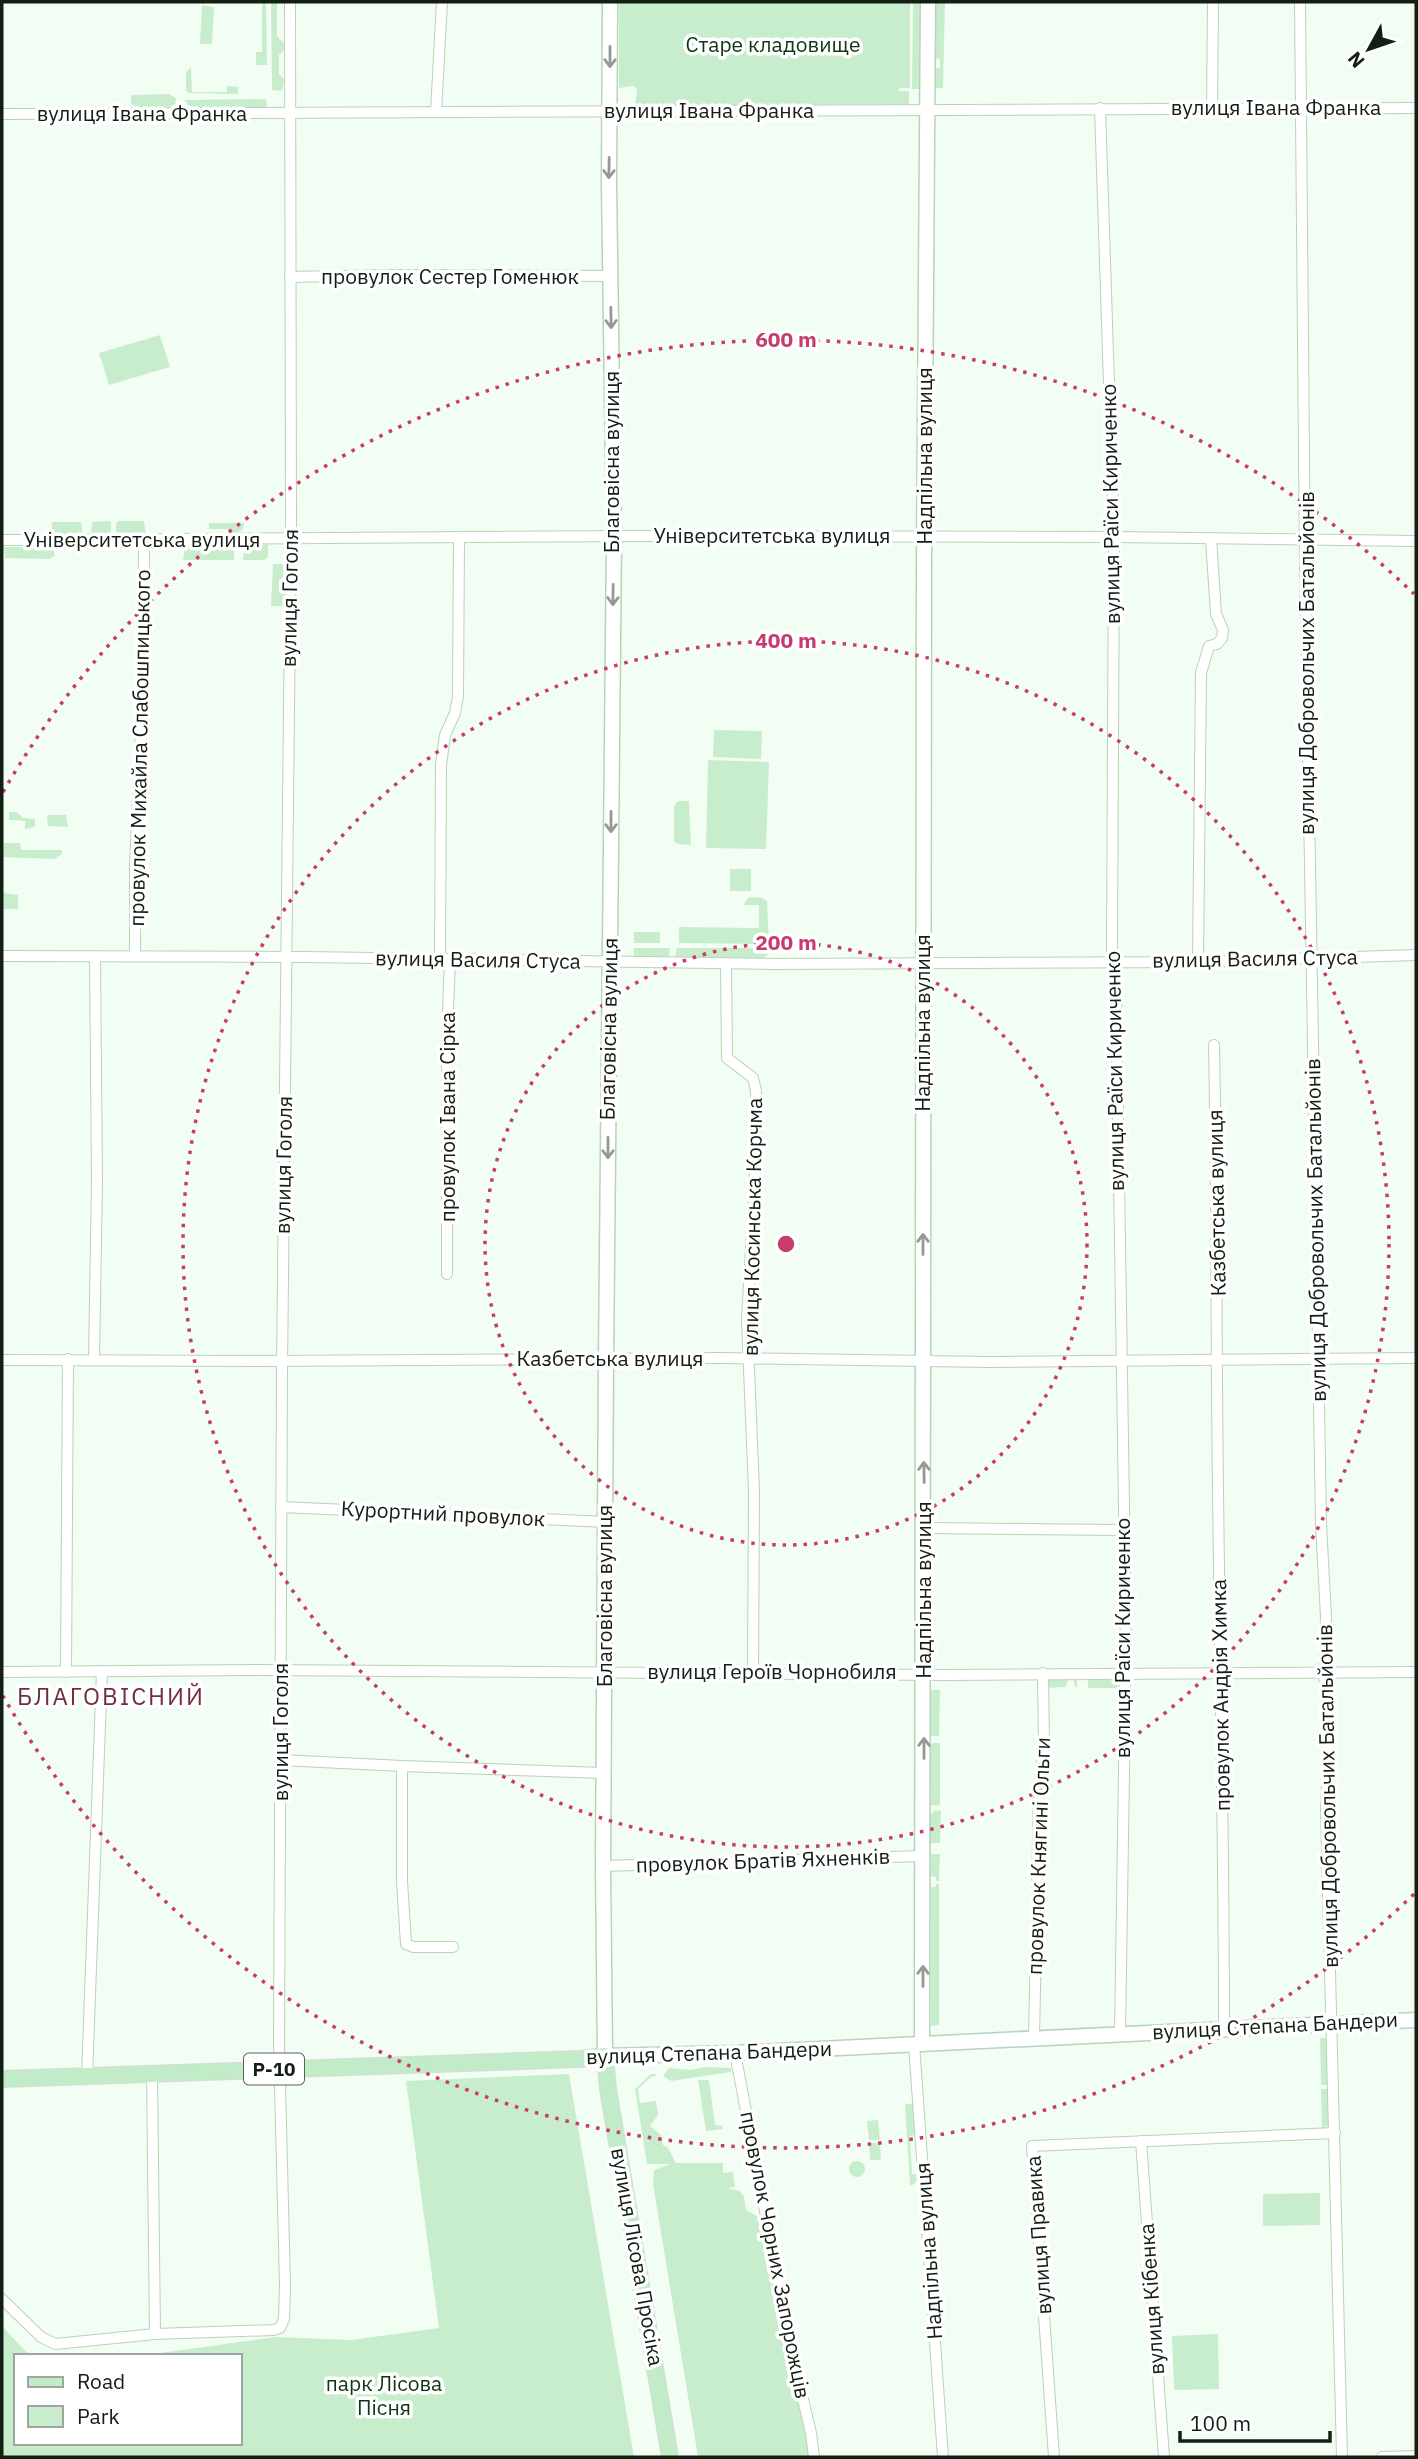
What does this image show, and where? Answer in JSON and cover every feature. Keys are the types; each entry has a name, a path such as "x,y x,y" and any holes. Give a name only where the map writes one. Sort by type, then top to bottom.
{"main road":[{"name":"Благовісна вулиця","path":"605,2056 603,1866 606,1359 614,537 610,2"},
{"name":"Надпільна вулиця","path":"918,2044 923,1856 925,1528 923,964 928,2"},
{"name":"вулиця Степана Бандери","path":"2,2079 735,2053 1416,2020"},
{"name":"вулиця Лісова Просіка","path":"605,2056 608,2090 670,2457"}],"street":[{"name":"вулиця Гоголя","path":"155,2334 280,2328 284,2319 279,2068 290,539 290,2"},
{"path":"436,112 442,2"},
{"path":"1212,108 1213,2"},
{"name":"вулиця Добровольчих Батальйонів","path":"1300,2 1310,958 1321,1524 1326,1625 1324,1672 1328,1728 1326,1809 1342,2457"},
{"name":"вулиця Раїси Кириченко","path":"1100,108 1114,537 1112,948 1125,1673 1120,2034"},
{"name":"вулиця Івана Франка","path":"2,114 1416,108"},
{"name":"провулок Сестер Гоменюк","path":"290,278 385,275 611,276"},
{"name":"Університетська вулиця","path":"2,540 1114,537 1416,541"},
{"name":"провулок Івана Сірка","path":"447,1274 447,1059 441,765 444,735 455,713 458,696 459,538"},
{"name":"провулок Михайла Слабошпицького","path":"135,956 144,540"},
{"path":"1198,962 1201,673 1209,646 1217,644 1222,638 1223,630 1216,614 1211,540"},
{"name":"вулиця Василя Стуса","path":"2,956 923,964 1198,962 1416,955"},
{"path":"94,1360 97,1180 95,956"},
{"name":"вулиця Косинська Корчма","path":"726,964 727,1058 751,1076 756,1085 747,1321 754,1491 753,1672"},
{"name":"Казбетська вулиця","path":"1214,1045 1218,1361"},
{"name":"Казбетська вулиця","path":"2,1360 1218,1361 1416,1358"},
{"path":"66,1672 68,1359"},
{"name":"провулок Андрія Химка","path":"1218,1361 1224,2028"},
{"name":"Курортний провулок","path":"281,1507 606,1522"},
{"path":"925,1528 1124,1530"},
{"path":"87,2076 102,1671"},
{"name":"вулиця Героїв Чорнобиля","path":"2,1672 1416,1672"},
{"name":"провулок Княгині Ольги","path":"1034,2038 1039,1789 1044,1745 1043,1673"},
{"path":"281,1760 604,1773"},
{"path":"402,1766 402,1881 406,1944 410,1947 453,1947"},
{"name":"провулок Братів Яхненків","path":"603,1866 923,1856"},
{"name":"Надпільна вулиця","path":"918,2044 943,2457"},
{"name":"провулок Чорних Запорожців","path":"735,2053 771,2249 814,2457"},
{"path":"2,2299 36,2333 55,2344 155,2334 152,2073"},
{"name":"вулиця Правика","path":"1054,2457 1032,2146 1335,2133"},
{"name":"вулиця Кібенка","path":"1141,2141 1164,2457"},
{"path":"1382,2457 1416,2456"}],"green space":[{"path":"262,2 266,2 267,65 256,65 256,52 262,52"},
{"path":"271,2 277,2 277,36 284,43 284,50 279,55 279,74 284,79 282,91 272,90"},
{"name":"Старе кладовище","path":"619,2 910,2 910,88 900,88 898,91 909,91 909,104 635,106 637,89 633,86 619,88"},
{"path":"913,2 920,2 919,89 912,89"},
{"path":"936,2 945,2 943,88 936,88 935,68 940,68 940,59 935,58"},
{"path":"202,5 214,7 212,44 200,44"},
{"path":"191,67 192,92 227,92 227,86 238,87 238,94 189,93 186,90 186,72"},
{"path":"169,94 176,98 175,104 170,107 135,107 131,103 131,95"},
{"path":"266,99 267,107 193,107 185,100"},
{"path":"160,335 170,367 109,385 99,353"},
{"path":"109,521 111,535 91,535 92,522"},
{"path":"118,521 144,521 146,535 116,535"},
{"path":"52,522 81,522 83,535 52,535"},
{"path":"209,523 244,523 243,529 237,534 227,529 209,529"},
{"path":"234,545 234,560 183,560 185,546"},
{"path":"245,545 268,545 268,557 264,560 243,560"},
{"path":"4,547 53,547 55,556 49,559 5,558"},
{"path":"273,564 284,564 283,606 271,606"},
{"path":"714,730 762,731 761,759 713,757"},
{"path":"708,760 769,762 766,849 706,848"},
{"path":"678,801 689,801 691,845 674,841 674,807"},
{"path":"9,812 17,812 23,818 35,819 35,827 25,829 25,821 9,820"},
{"path":"47,815 66,815 68,827 48,826"},
{"path":"4,843 20,843 21,850 62,850 62,854 54,859 2,857"},
{"path":"730,869 751,869 751,891 730,891"},
{"path":"2,893 18,895 18,909 2,909"},
{"path":"749,897 767,901 769,944 679,943 679,927 759,928 759,905 743,905"},
{"path":"634,932 660,932 660,943 634,943"},
{"path":"634,948 670,948 669,959 634,958"},
{"path":"677,948 769,948 763,959 678,958 675,956"},
{"path":"1077,1677 1077,1687 1074,1680 1068,1680 1066,1687 1046,1688 1047,1678"},
{"path":"1088,1677 1114,1678 1121,1688 1088,1688"},
{"path":"931,1690 940,1690 939,1736 930,1736"},
{"path":"932,1743 940,1743 940,1806 931,1805"},
{"path":"941,1810 940,1843 930,1843 930,1816 934,1811"},
{"path":"931,1854 940,1854 939,1881 930,1876"},
{"path":"936,1884 939,1884 939,2025 931,2026 931,1887 936,1887"},
{"path":"1320,2038 1328,2038 1329,2085 1321,2085"},
{"path":"704,2067 731,2068 731,2072 671,2081 663,2076 669,2068 691,2070"},
{"name":"парк Лісова Пісня","path":"569,2074 634,2457 2,2457 2,2326 28,2354 14,2354 14,2445 242,2445 242,2354 153,2354 276,2337 351,2340 439,2328 406,2081"},
{"path":"651,2074 656,2076 651,2077 638,2089 640,2103 656,2101 658,2115 650,2126 661,2135 663,2145 668,2148 676,2163 723,2163 723,2173 733,2172 735,2187 727,2188 740,2191 746,2210 760,2218 810,2448 808,2457 698,2457 653,2184 654,2170 670,2164 647,2164 635,2089"},
{"path":"698,2080 709,2080 715,2125 722,2126 723,2129 706,2131"},
{"path":"1321,2089 1329,2089 1330,2124 1322,2129"},
{"path":"905,2104 913,2104 915,2135 910,2136 912,2174 918,2174 918,2179 913,2185 910,2185"},
{"path":"878,2120 880,2140 869,2140 867,2121"},
{"path":"869,2143 880,2143 881,2160 870,2160"},
{"path":"854,2161 860,2161 865,2169 863,2175 854,2177 849,2172 849,2166"},
{"path":"1320,2193 1320,2225 1263,2226 1263,2194"},
{"path":"1218,2334 1219,2389 1174,2390 1172,2336"}],"district":[{"name":"БЛАГОВІСНИЙ","path":"111,1697"}]}
